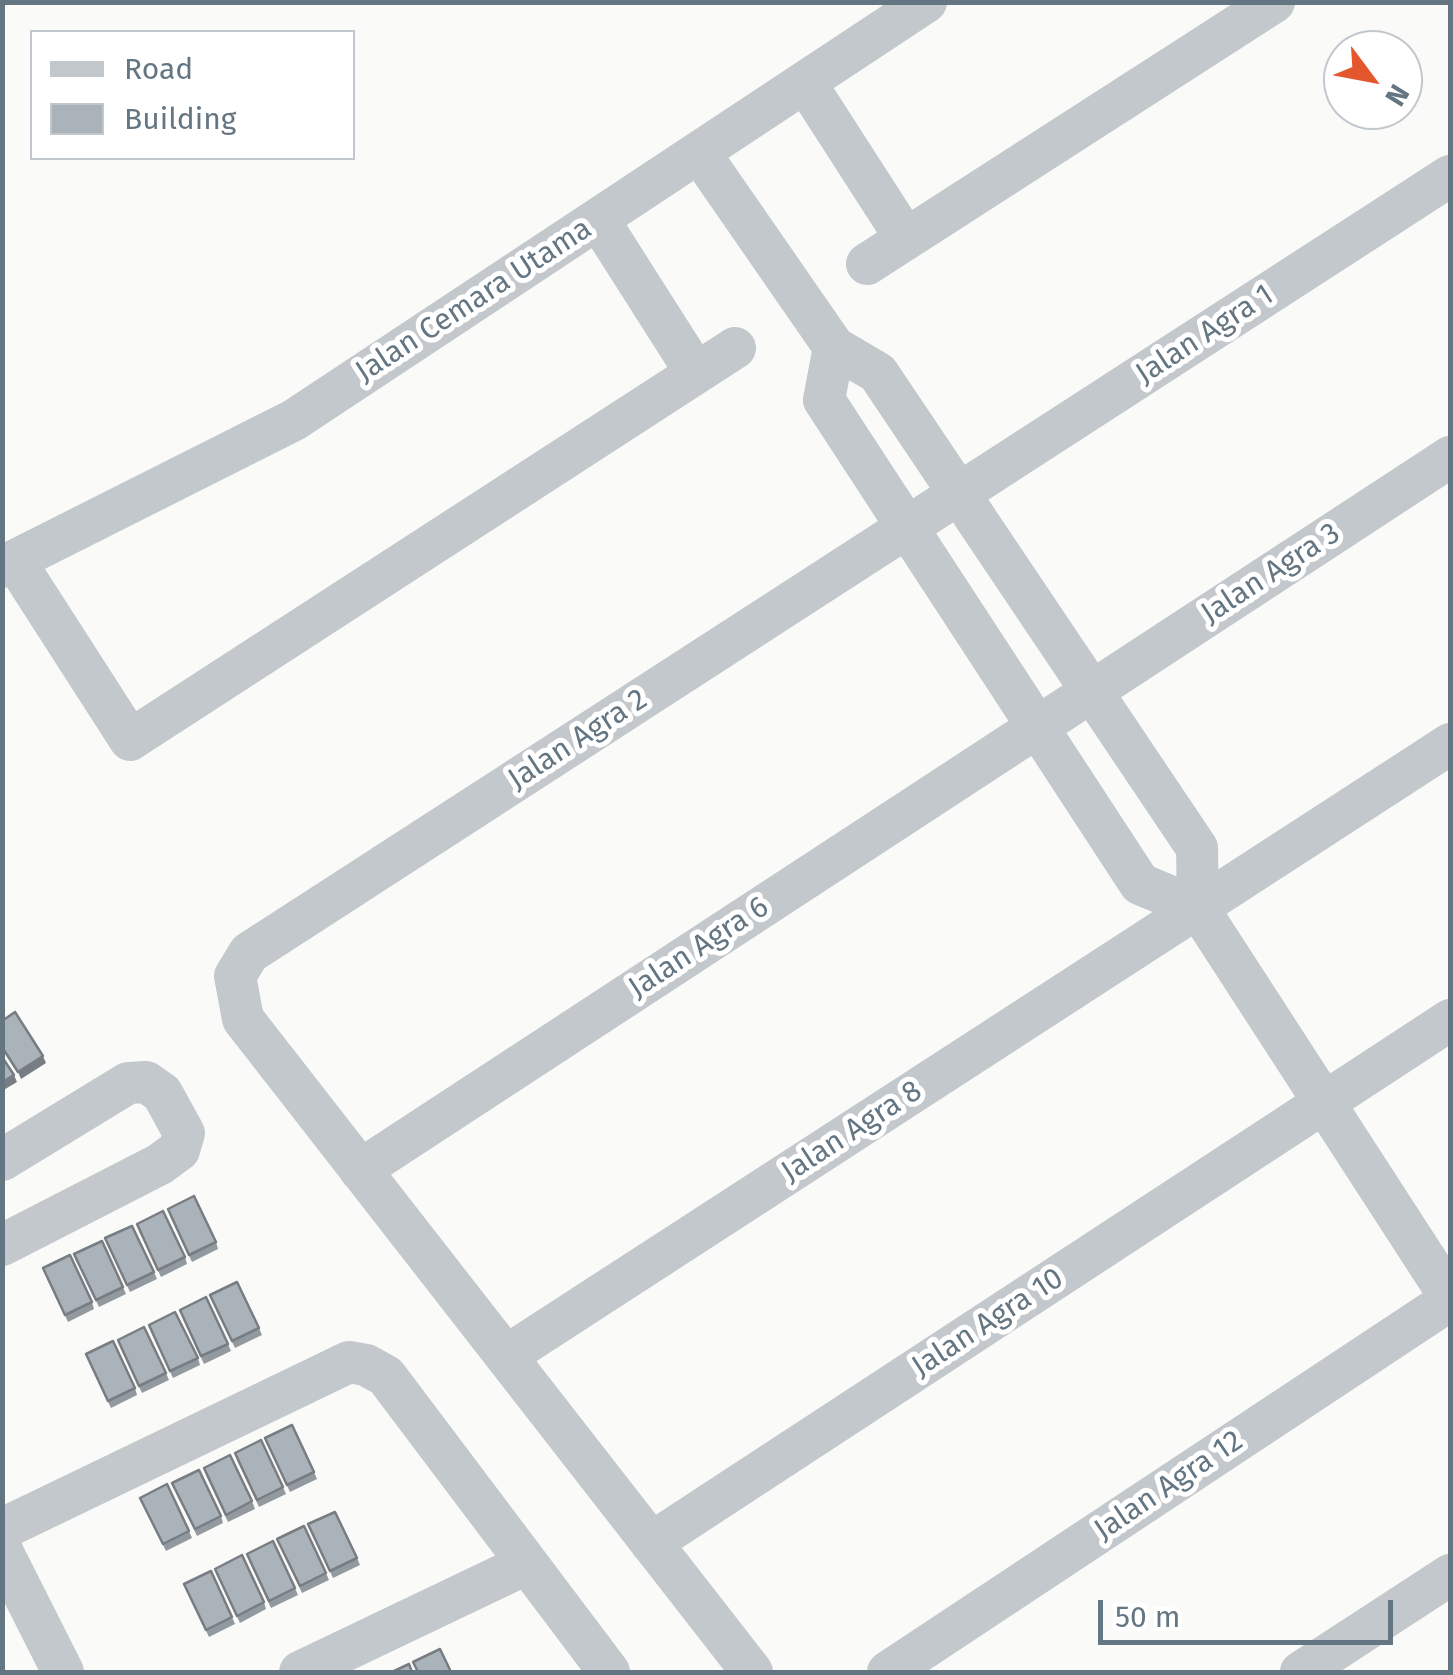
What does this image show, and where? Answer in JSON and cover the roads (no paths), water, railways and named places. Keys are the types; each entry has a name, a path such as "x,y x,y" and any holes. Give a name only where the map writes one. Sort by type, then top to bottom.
{"street":[{"name":"Jalan Cemara Utama","path":"9,564 294,420 926,2"},
{"path":"867,264 1274,2"},
{"path":"805,82 906,239"},
{"path":"699,152 834,347 878,372 1196,848 1198,908 1450,1299"},
{"name":"Jalan Agra 1","path":"907,528 1450,176"},
{"path":"598,219 696,374"},
{"path":"834,347 824,400 907,528 1140,884 1198,908"},
{"path":"9,564 130,740 735,348"},
{"name":"Jalan Agra 3","path":"1038,727 1450,457"},
{"name":"Jalan Agra 2","path":"360,1170 243,1020 235,976 249,953 907,528"},
{"name":"Jalan Agra 6","path":"360,1170 1038,727"},
{"name":"Jalan Agra 8","path":"506,1356 1450,744"},
{"name":"Jalan Agra 10","path":"652,1544 1450,1020"},
{"path":"2,1160 128,1083 146,1082 162,1093 184,1133 179,1150 160,1164 2,1245"},
{"path":"360,1170 752,1672"},
{"name":"Jalan Agra 12","path":"888,1672 1450,1299"},
{"path":"2,1529 349,1362 366,1365 386,1376 524,1565 609,1672"},
{"path":"2,1552 63,1672"},
{"path":"300,1672 524,1565"},
{"path":"1301,1672 1450,1575"}]}
